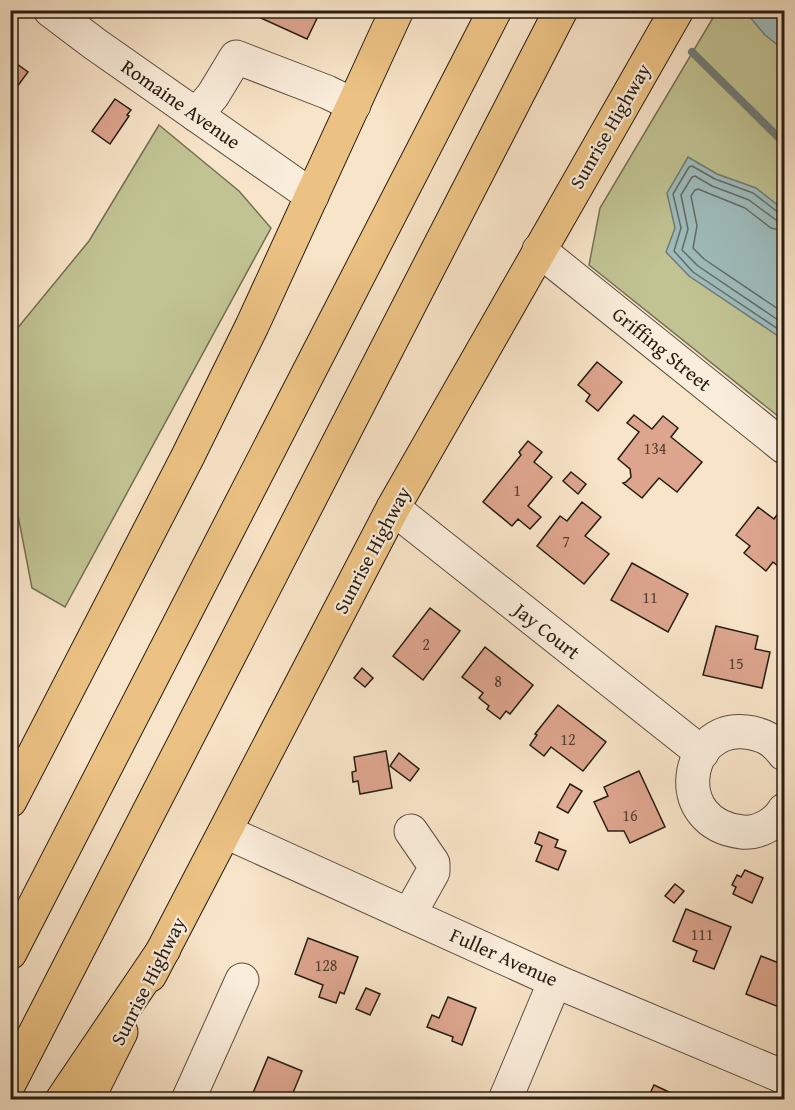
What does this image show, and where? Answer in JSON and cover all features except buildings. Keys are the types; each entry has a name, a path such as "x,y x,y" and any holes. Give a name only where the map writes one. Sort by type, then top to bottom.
{"main road":[{"path":"10,801 198,437 252,326 397,10"},
{"path":"10,953 495,10"},
{"path":"10,1082 561,10"},
{"name":"Sunrise Highway","path":"87,1100 393,508 677,10"},
{"path":"62,1100 164,949"}],"street":[{"name":"Romaine Avenue","path":"50,10 312,195"},
{"path":"196,115 213,95 236,57 327,92 354,105"},
{"name":"Griffing Street","path":"539,250 784,447"},
{"name":"Jay Court","path":"393,508 702,753"},
{"path":"784,754 776,743 759,733 739,731 720,736 704,749 694,766 692,786 697,805 709,821 727,831 747,833 766,828 784,810"},
{"path":"409,915 433,872 433,863 411,831"},
{"name":"Fuller Avenue","path":"226,832 555,981 784,1077"},
{"path":"188,1100 242,980"},
{"path":"505,1100 555,981"}],"green space":[{"path":"717,11 784,11 784,421 589,265 600,208"},
{"path":"159,125 239,191 271,228 65,607 32,588 11,479 11,336 89,241"}],"water":[{"path":"750,11 784,11 784,50 765,35 748,15"},
{"path":"688,157 717,174 756,188 784,210 784,340 689,276 666,252 675,228 667,193"}],"waterway":[{"path":"692,52 784,143"}]}
